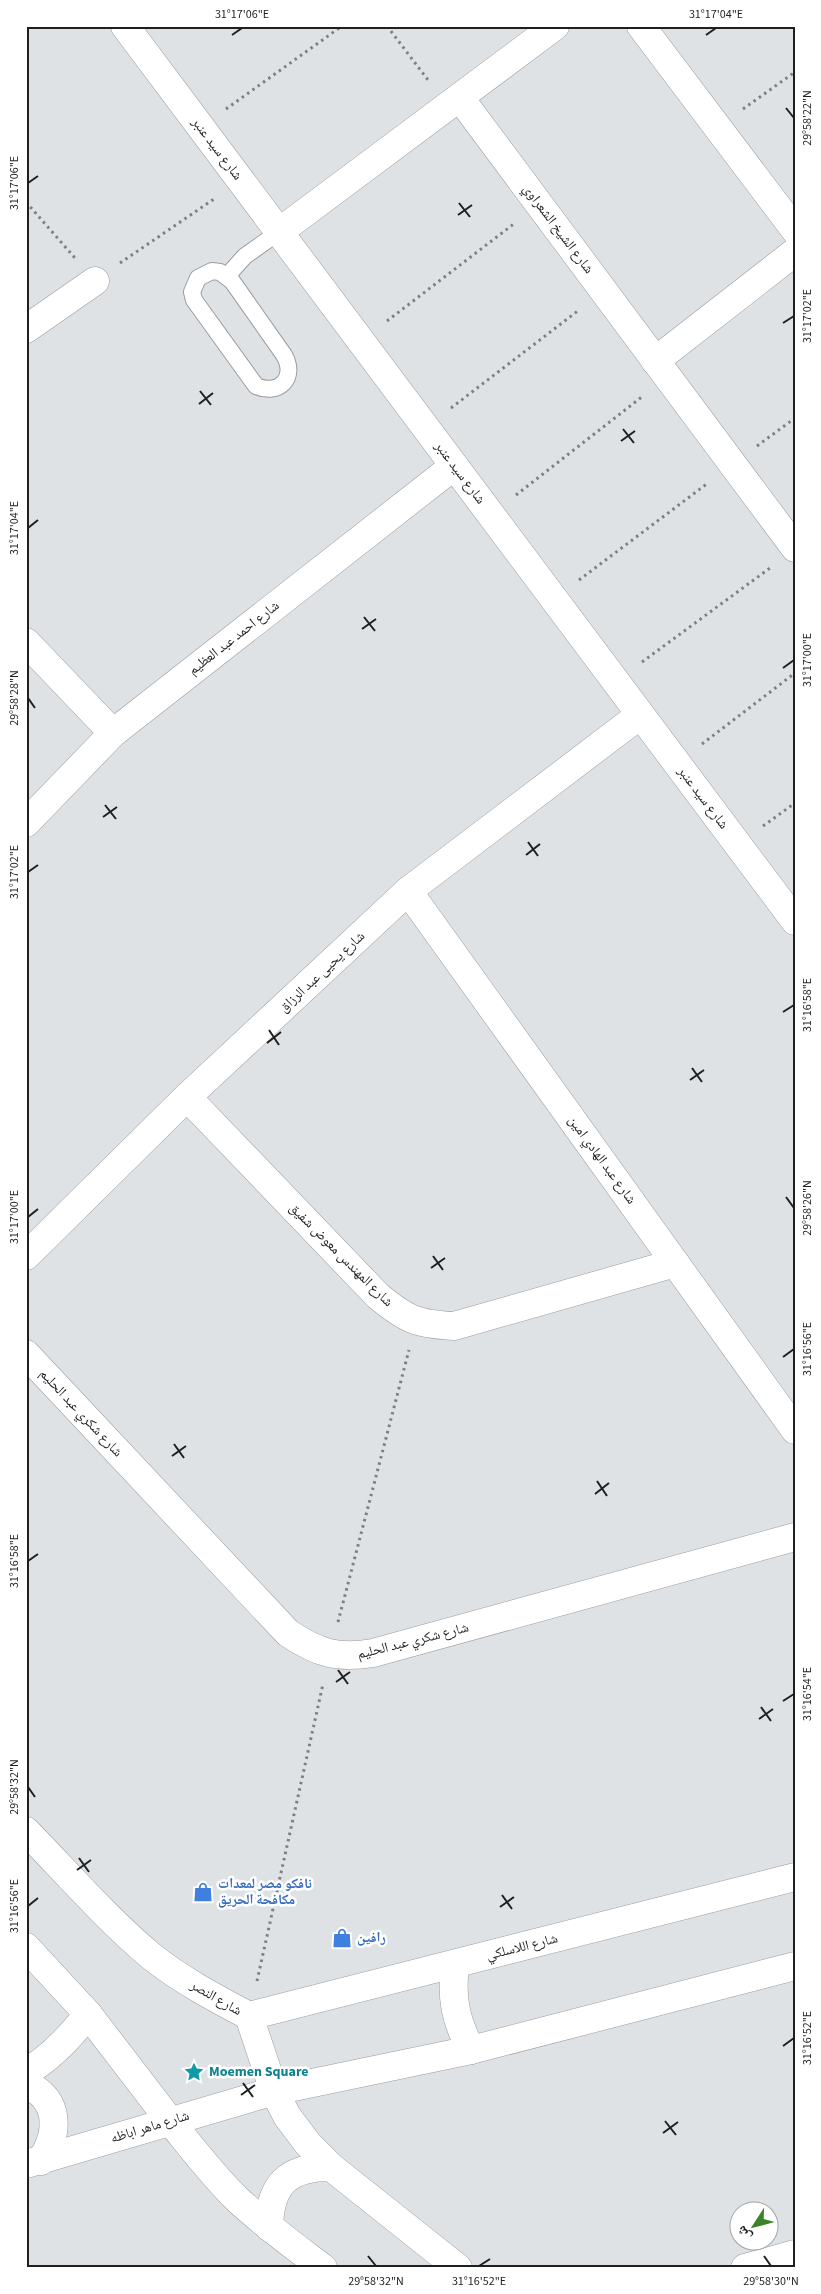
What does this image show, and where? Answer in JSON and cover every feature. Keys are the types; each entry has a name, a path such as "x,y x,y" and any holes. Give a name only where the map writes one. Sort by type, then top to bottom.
{"street":[{"name":"شارع سيد عنبر","path":"125,26 795,921"},
{"path":"278,232 555,26"},
{"path":"641,26 795,230"},
{"name":"شارع الشيخ الشعراوي","path":"454,102 539,204 795,548"},
{"path":"661,369 795,252"},
{"path":"26,330 94,281"},
{"name":"شارع احمد عبد العظيم","path":"26,823 113,733 454,466"},
{"path":"26,642 113,733"},
{"name":"شارع يحيى عبد الرزاق","path":"26,1256 187,1097 408,891 640,715"},
{"name":"شارع عبد الهادي امين","path":"408,891 795,1430"},
{"name":"شارع المهندس معوض شفيق","path":"187,1097 378,1296 400,1314 427,1324 454,1326 675,1263"},
{"name":"شارع شكري عبد الحليم","path":"26,1354 288,1633 308,1646 330,1654 351,1657 373,1653 795,1537"},
{"name":"شارع النصر","path":"26,1831 95,1902 151,1955 196,1988 248,2016 274,2091 287,2116 308,2144 331,2167 458,2268"},
{"name":"شارع اللاسلكي","path":"248,2016 795,1877"},
{"path":"26,1947 88,2014 206,2166 238,2200 269,2227 323,2268"},
{"path":"455,1964 452,1986 454,2008 461,2030 472,2050"},
{"path":"274,2091 472,2050 795,1966"},
{"path":"26,2072 54,2052 88,2014"},
{"path":"26,2084 43,2095 52,2111 55,2128 51,2146 33,2162"},
{"name":"شارع ماهر اباظه","path":"33,2162 274,2091"},
{"path":"269,2227 270,2207 277,2188 292,2174 310,2167 331,2167"},
{"path":"745,2268 795,2254"}],"lane":[{"path":"227,276 245,256 278,232"},
{"path":"212,271 227,276 288,363 289,371 286,380 272,390 256,386 250,380 194,300 194,284 204,273 212,271"}],"path":[{"path":"201,127 342,26"},
{"path":"387,26 454,102"},
{"path":"717,127 795,72"},
{"path":"26,202 94,281 240,181"},
{"path":"361,341 539,204"},
{"path":"426,428 604,292"},
{"path":"491,515 661,369"},
{"path":"554,599 795,418"},
{"path":"615,681 771,568"},
{"path":"677,763 795,674"},
{"path":"738,845 795,803"}],"place":[{"name":"نافكو مصر لمعدات مكافحة الحريق","path":"203,1892"},
{"name":"رافين","path":"342,1938"},
{"name":"Moemen Square","path":"194,2072"}]}
